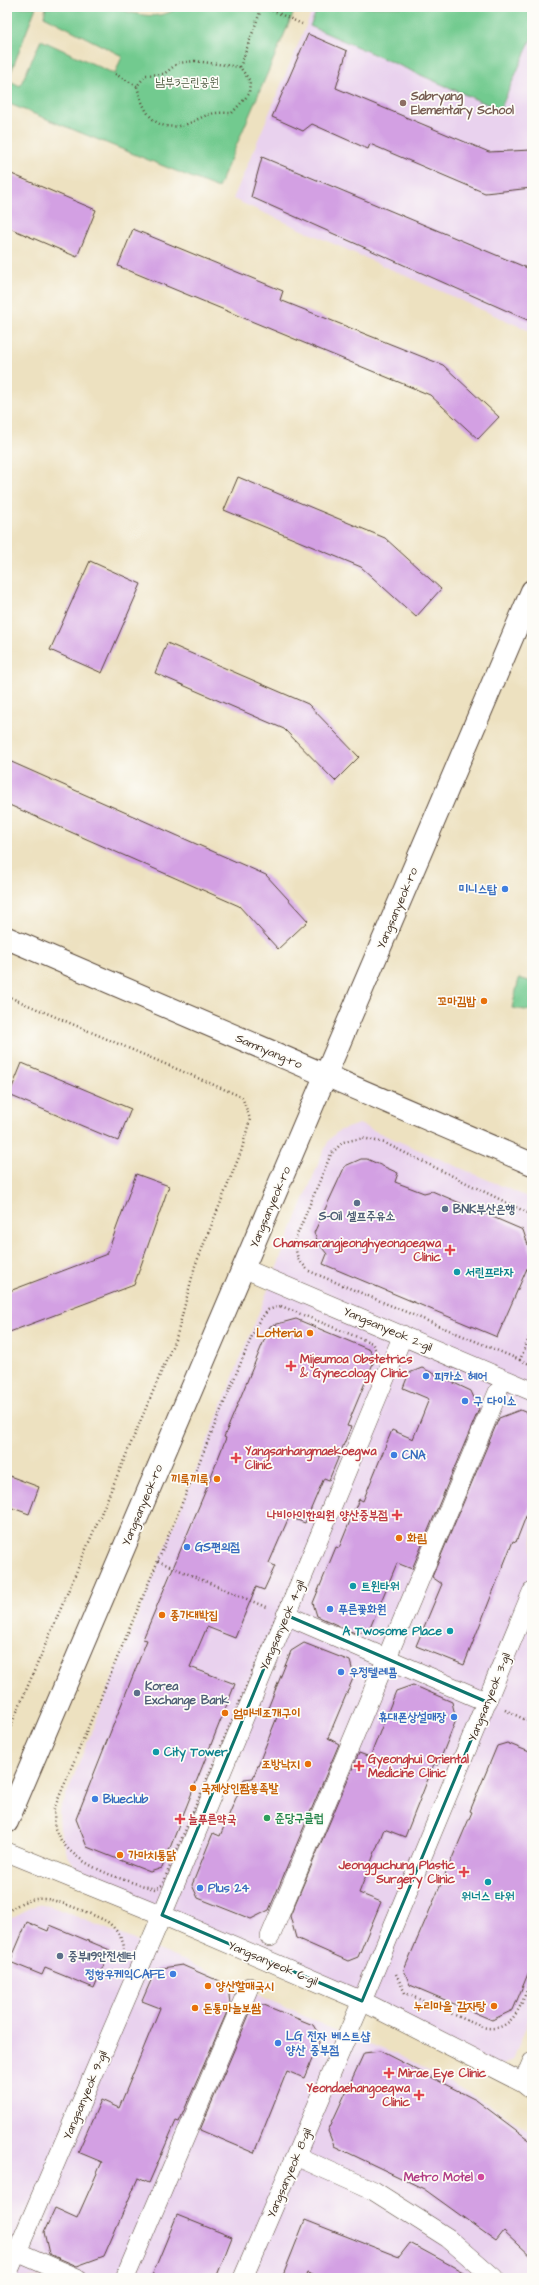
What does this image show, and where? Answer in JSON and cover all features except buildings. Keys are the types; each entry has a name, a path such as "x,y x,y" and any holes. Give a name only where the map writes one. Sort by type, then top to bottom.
{"street":[{"name":"Yangsanyeok-ro","path":"7,1822 532,591"},
{"name":"Samnyang-ro","path":"7,938 532,1164"},
{"name":"Yangsanyeok 2-gil","path":"243,1268 532,1391"},
{"name":"Yangsanyeok 4-gil","path":"162,1915 282,1614 403,1336"},
{"path":"270,1937 498,1392"},
{"name":"Yangsanyeok 3-gil","path":"362,2001 532,1592"},
{"path":"282,1614 487,1702"},
{"name":"Yangsanyeok 6-gil","path":"7,1852 162,1915 362,2001 527,2087"},
{"name":"Yangsanyeok 9-gil","path":"7,2275 162,1915"},
{"path":"125,2278 249,1987"},
{"name":"Yangsanyeok 8-gil","path":"244,2278 362,2001"},
{"path":"527,2087 532,2062"},
{"path":"296,2156 374,2191 448,2238 494,2278"},
{"path":"17,2252 77,2278"}],"path":[{"path":"240,67 263,7 302,24"},
{"path":"115,74 137,86 141,102 155,123 169,128 187,124 212,114 232,113 249,94 250,81 240,67 195,61 178,63 164,74 146,75 137,86"},
{"path":"7,996 242,1097 250,1119 241,1152 195,1266 177,1335 7,1735"},
{"path":"532,1215 385,1144 363,1138 343,1142 331,1154 294,1242 298,1259 309,1271 532,1365"},
{"path":"268,1310 256,1324 54,1809 55,1830 72,1855 122,1880 155,1889 162,1885 282,1614 383,1364 377,1352"},
{"path":"520,1360 532,1330"},
{"path":"158,1561 282,1614"},
{"path":"487,1702 532,1722"},
{"path":"7,1912 20,1902 32,1900 48,1899 62,1903 109,1922 121,1937 124,1946 124,1954"},
{"path":"392,1967 405,1993 482,2027 491,2029 502,2026 514,2019 532,1977"}],"highlighted area":[{"path":"286,1615 487,1702 362,2001 162,1915"}],"shaded area":[{"name":"Sabryang Elementary School","path":"314,7 532,7 532,332 233,199"},
{"path":"359,1124 532,1199 532,2010 513,2060 499,2067 81,1876 67,1854 60,1830 59,1813 321,1157 329,1140 338,1131"},
{"path":"38,1904 53,1907 185,1961 334,2030 400,2056 473,2095 532,2133 532,2278 7,2278 7,1920"}],"green space":[{"name":"남부3근린공원","path":"7,7 36,7 8,80 20,86 41,40 115,74 122,56 44,16 46,7 119,7 122,10 151,16 165,14 179,7 296,7 218,188 7,103"},
{"path":"318,7 532,7 532,37 500,110 310,26"},
{"path":"519,978 532,982 532,1011 512,1008"}],"place":[{"name":"Sabryang Elementary School","path":"403,103"},
{"name":"미니스탑","path":"505,889"},
{"name":"꼬마김밥","path":"484,1001"},
{"name":"S-Oil 셀프주유소","path":"357,1203"},
{"name":"BNK부산은행","path":"445,1209"},
{"name":"Chamsarangjeonghyeongoegwa Clinic","path":"450,1250"},
{"name":"서린프라자","path":"457,1272"},
{"name":"Lotteria","path":"310,1333"},
{"name":"Mijeumoa Obstetrics & Gynecology Clinic","path":"291,1366"},
{"name":"피카소 헤어","path":"426,1376"},
{"name":"구 다이소","path":"465,1401"},
{"name":"CNA","path":"394,1455"},
{"name":"Yangsanhangmaekoegwa Clinic","path":"236,1458"},
{"name":"끼룩끼룩","path":"217,1479"},
{"name":"나비아이한의원 양산중부점","path":"397,1515"},
{"name":"화림","path":"399,1538"},
{"name":"GS편의점","path":"187,1547"},
{"name":"트윈타워","path":"353,1586"},
{"name":"푸른꽃화원","path":"330,1609"},
{"name":"종가대박집","path":"162,1615"},
{"name":"A Twosome Place","path":"450,1631"},
{"name":"우정텔레콤","path":"341,1672"},
{"name":"Korea Exchange Bank","path":"137,1693"},
{"name":"엄마네조개구이","path":"225,1713"},
{"name":"휴대폰상설매장","path":"454,1717"},
{"name":"City Tower","path":"156,1752"},
{"name":"조방낙지","path":"308,1764"},
{"name":"Gyeonghui Oriental Medicine Clinic","path":"359,1766"},
{"name":"국제상인짬봉족발","path":"193,1788"},
{"name":"Blueclub","path":"95,1799"},
{"name":"준당구클럽","path":"267,1818"},
{"name":"늘푸른약국","path":"180,1819"},
{"name":"가마치통닭","path":"120,1855"},
{"name":"Jeongguchung Plastic Surgery Clinic","path":"464,1872"},
{"name":"워너스 타워","path":"488,1882"},
{"name":"Plus 24","path":"200,1888"},
{"name":"중부119안전센터","path":"60,1956"},
{"name":"정항우케익CAFE","path":"173,1974"},
{"name":"양산할매국시","path":"208,1986"},
{"name":"누리마을 감자탕","path":"494,2006"},
{"name":"돈통마늘보쌈","path":"195,2008"},
{"name":"LG 전자 베스트샵 양산 중부점","path":"278,2043"},
{"name":"Mirae Eye Clinic","path":"389,2073"},
{"name":"Yeondaehangoegwa Clinic","path":"419,2095"},
{"name":"Metro Motel","path":"481,2177"}]}
